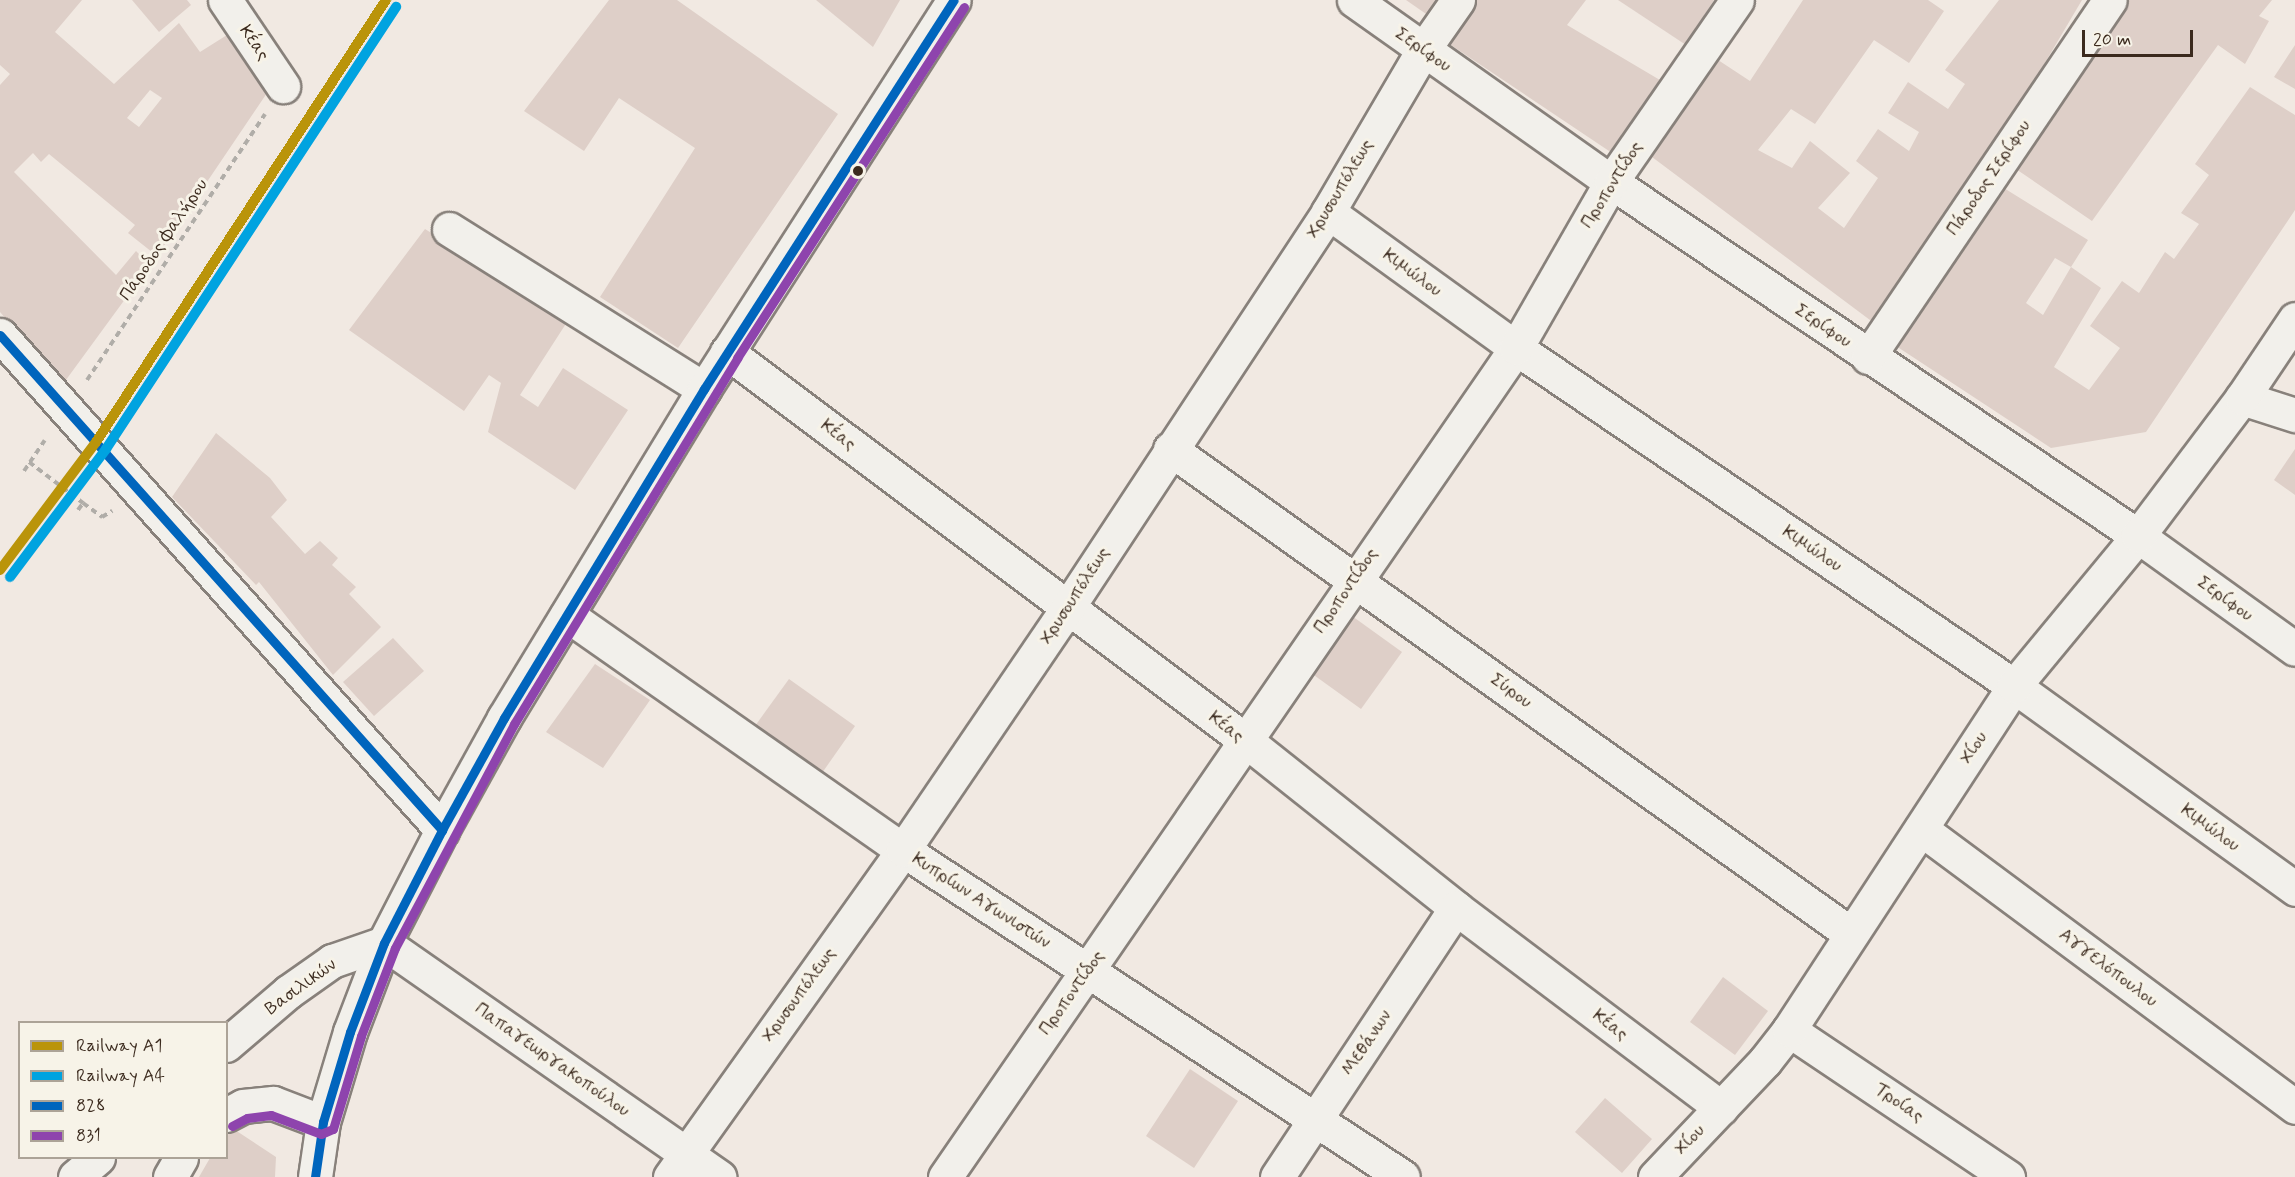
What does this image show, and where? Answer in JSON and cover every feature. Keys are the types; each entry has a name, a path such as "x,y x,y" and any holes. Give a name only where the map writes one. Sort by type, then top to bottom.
{"street":[{"name":"Κέας","path":"225,0 283,86"},
{"path":"315,1177 324,1122 350,1032 384,943 442,830 567,615 704,389 954,0"},
{"name":"Σερίφου","path":"1354,0 1611,183 2138,536 2295,649"},
{"name":"Χρυσουπόλεως","path":"678,1165 903,850 1068,607 1328,212 1423,50 1458,0"},
{"name":"Προποντίδος","path":"945,1177 1354,578 1516,348 1611,183 1737,0"},
{"name":"Πάροδος Σερίφου","path":"1869,357 2110,0"},
{"name":"Κιμώλου","path":"1328,212 1516,348 2014,686 2295,889"},
{"path":"449,229 704,389"},
{"name":"Χίου","path":"1655,1177 1721,1108 1789,1030 2014,686 2138,536 2242,398 2295,319"},
{"path":"0,335 442,830"},
{"name":"Κέας","path":"727,352 1245,740 1456,908 1721,1108"},
{"path":"2242,398 2295,415"},
{"name":"Σύρου","path":"1170,449 1851,934"},
{"name":"Κυπρίων Αγωνιστών","path":"567,615 903,850 1403,1177"},
{"name":"Αγγελόπουλου","path":"1921,829 2295,1107"},
{"name":"Μεθάνων","path":"1277,1177 1456,908"},
{"name":"Βασιλικών","path":"228,1043 288,992 332,961 384,943"},
{"name":"Παπαγεωργακοπούλου","path":"384,943 678,1165 720,1177"},
{"name":"Τροίας","path":"1789,1030 2008,1177"},
{"path":"228,1113 243,1106 273,1103 324,1122"},
{"path":"75,1177 97,1159"},
{"path":"170,1177 180,1159"}],"path":[{"name":"Πάροδος Φαλήρου","path":"67,410 283,86"},
{"path":"29,462 83,503"}],"building":[{"path":"0,0 82,0 55,32 114,84 179,23 200,52 227,35 267,93 157,256 128,233 135,225 49,154 41,162 33,153 14,172 116,275 136,251 150,265 63,384 0,312 0,85 10,74 0,65","holes":["150,90 162,98 139,127 127,118"]},
{"path":"132,0 187,0 191,5 159,32"},
{"path":"609,0 677,0 838,114 678,348 600,297 695,148 619,98 584,151 524,111"},
{"path":"816,0 900,0 873,47"},
{"path":"1406,0 1440,0 1429,16"},
{"path":"1468,0 1586,0 1567,25 1665,83 1618,157 1442,39"},
{"path":"1618,0 1714,0 1686,45"},
{"path":"1803,0 1928,0 1944,11 1909,63 1874,40 1815,124 1791,109 1758,150 1792,168 1810,141 1850,173 1818,208 1844,228 1878,178 1856,161 1878,129 1909,151 1919,132 1888,113 1908,82 1948,109 1965,84 1945,70 1999,0 2082,0 2033,83 1874,323 1652,157 1715,58 1750,81"},
{"path":"2128,0 2272,0 2259,16 2269,21 2245,64 2218,45 2092,221 2013,167"},
{"path":"2295,45 2295,89 2274,77"},
{"path":"2250,87 2295,115 2295,210 2146,432 2051,448 1893,344 1999,185 2088,240 2071,267 2101,288 2054,367 2089,390 2120,348 2090,326 2122,281 2139,293 2165,252 2174,259 2199,224 2181,213 2209,175 2195,164","holes":["2055,258 2071,267 2043,315 2026,303"]},
{"path":"425,229 569,319 520,395 538,407 563,368 628,410 575,490 488,432 501,383 489,375 464,411 349,330"},
{"path":"216,433 270,478 287,500 271,517 305,554 320,541 338,558 332,565 356,587 349,594 381,627 333,675 259,582 256,585 172,497"},
{"path":"2295,449 2295,495 2274,480"},
{"path":"1352,616 1402,652 1361,709 1311,673"},
{"path":"393,638 424,671 374,716 343,682"},
{"path":"595,664 650,700 603,768 546,732"},
{"path":"789,679 855,726 822,773 755,726"},
{"path":"1723,977 1768,1011 1735,1055 1690,1022"},
{"path":"1190,1069 1238,1101 1194,1168 1146,1136"},
{"path":"1605,1098 1652,1139 1622,1173 1575,1132"},
{"path":"229,1126 276,1157 275,1177 199,1177 209,1159 228,1159"}],"rail line":[{"name":"A1","path":"0,570 96,442 386,0"},
{"name":"A4","path":"10,577 106,449 396,7"}],"transit line":[{"name":"828","path":"315,1177 323,1122 350,1032 384,943 442,830 504,718 704,389 954,0"},
{"name":"831","path":"232,1126 247,1118 271,1115 321,1134 333,1129 361,1036 395,948 514,724 737,358 964,7"},
{"name":"828","path":"0,335 442,830"}]}
